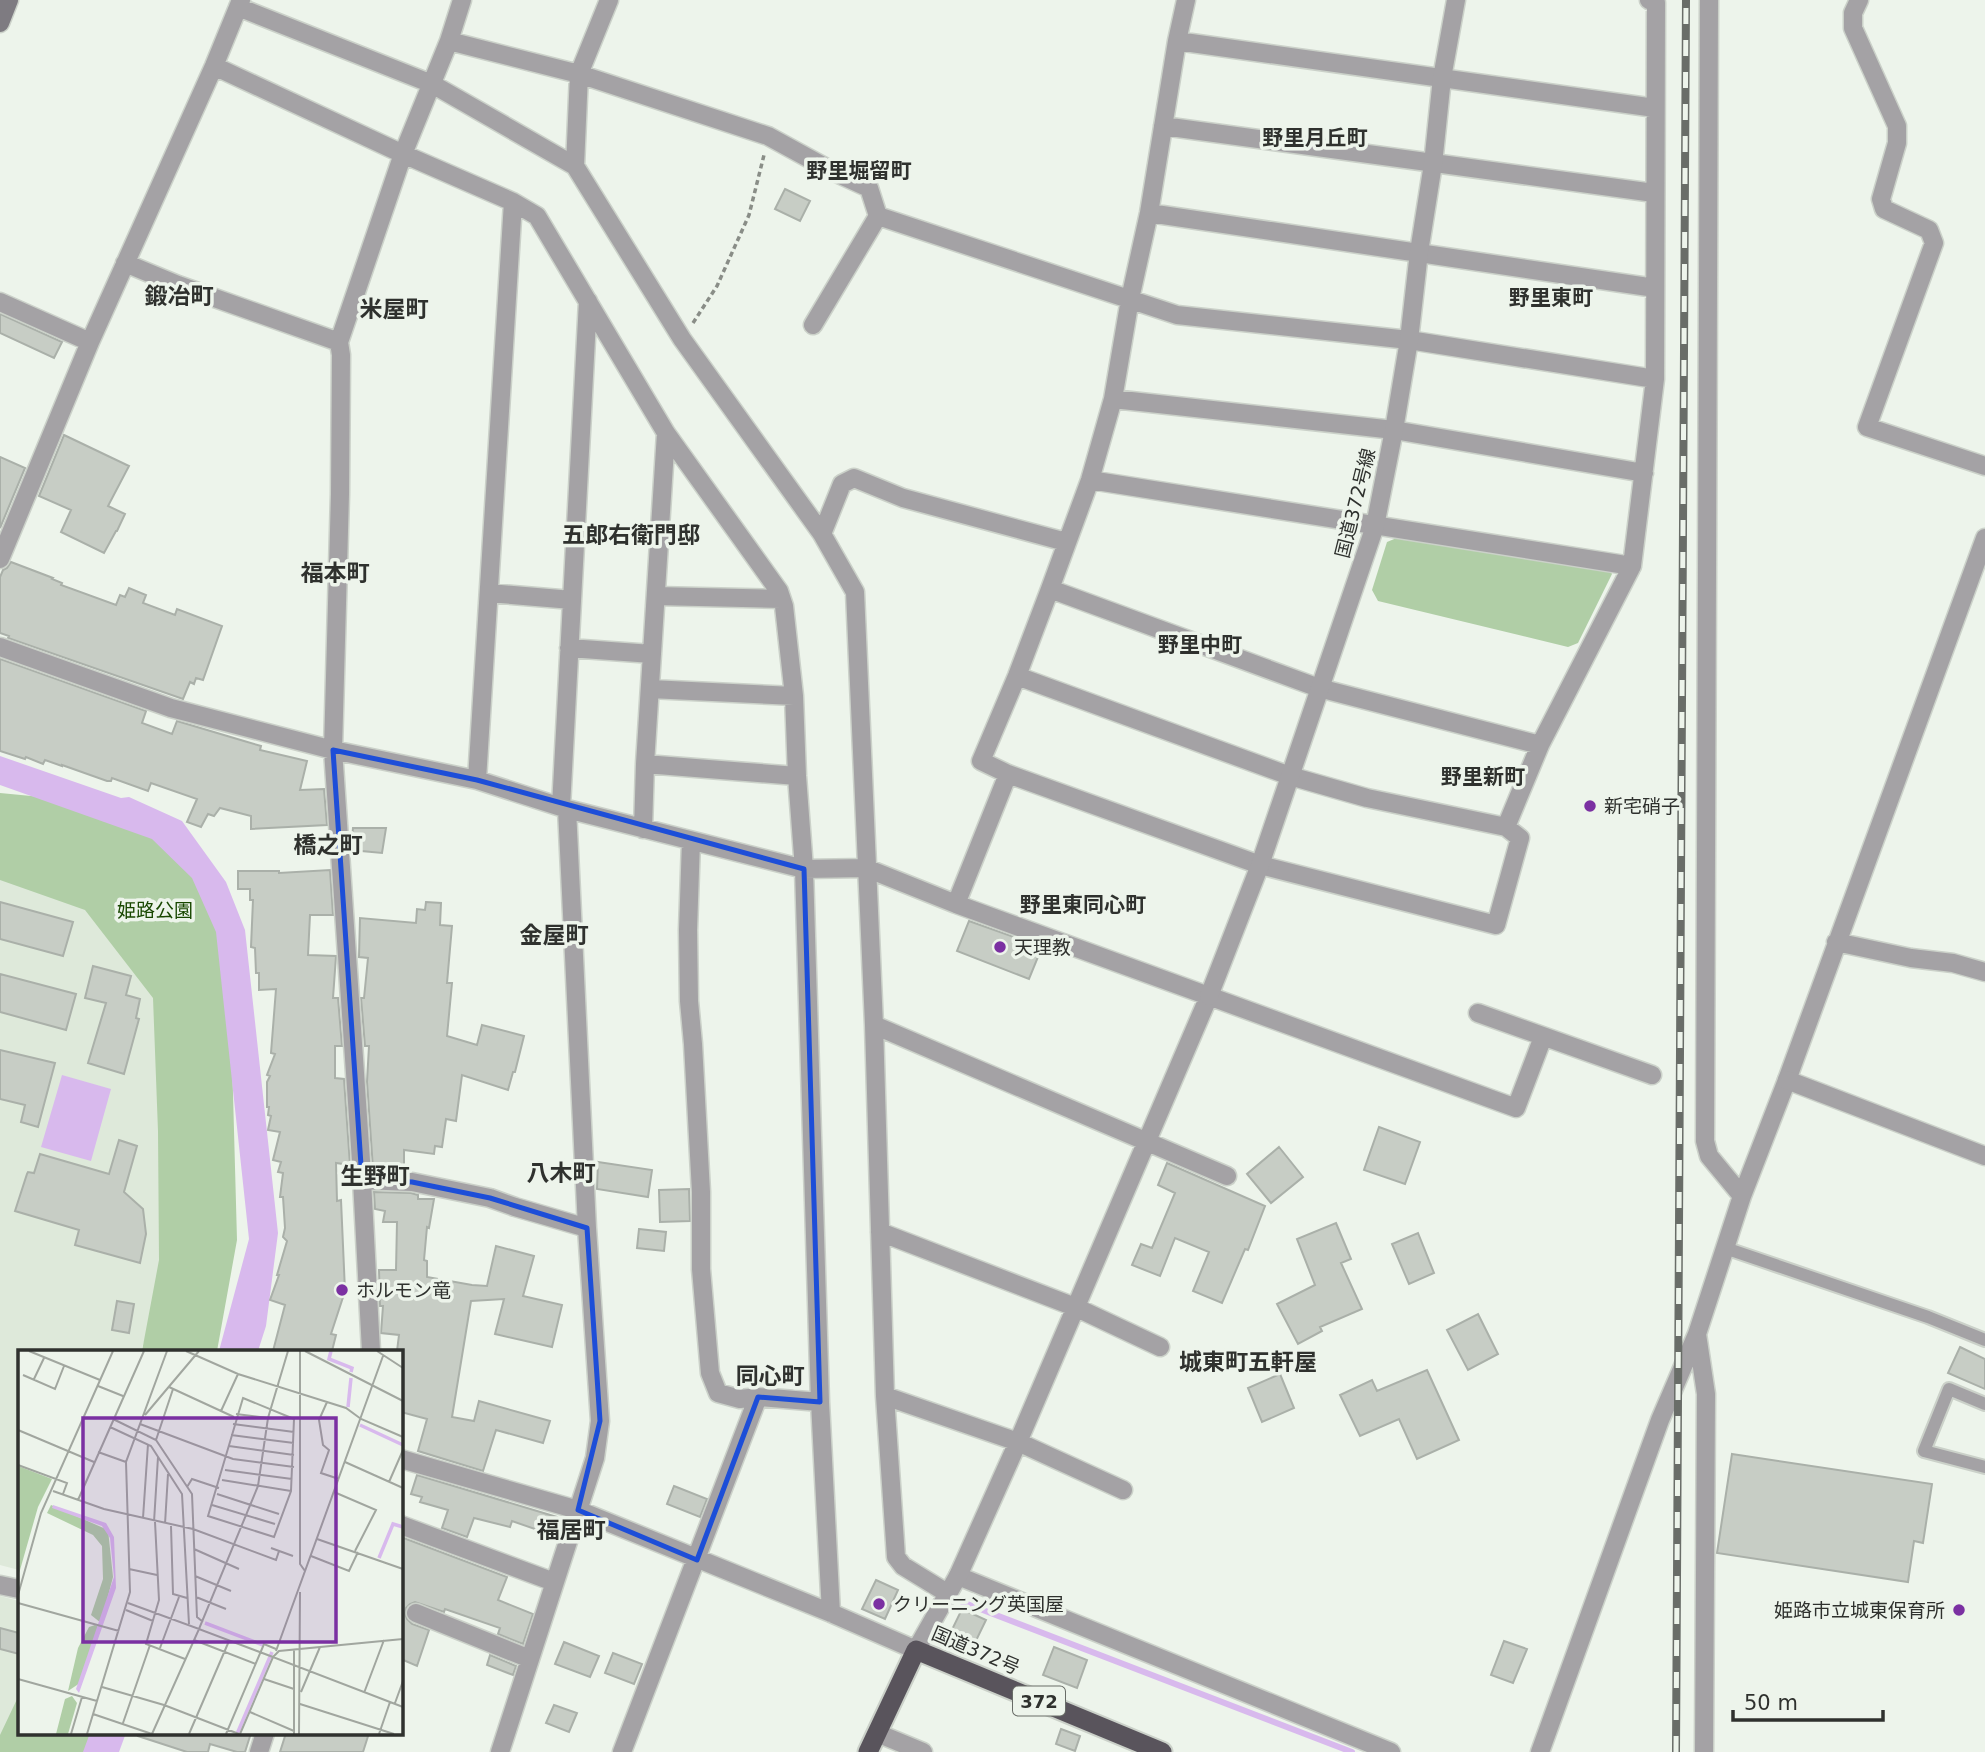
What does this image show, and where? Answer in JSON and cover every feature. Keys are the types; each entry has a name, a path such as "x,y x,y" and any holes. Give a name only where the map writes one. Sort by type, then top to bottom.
{"highway":[{"name":"国道372号","path":"868,1752 916,1650 1149,1750"}],"main road":[{"path":"0,23 9,0"}],"street":[{"path":"575,166 579,74 609,0"},
{"path":"1017,676 1290,776 1367,797 1507,827 1520,838 1496,925 1260,865 1008,774 981,761 1050,589 1090,480 1114,400 1130,299 1149,213 1186,0"},
{"name":"国道372号線","path":"916,1650 958,1576 1209,996 1260,865 1375,526 1409,340 1442,78 1456,0"},
{"path":"1507,827 1540,745 1632,566 1655,379 1656,3 1649,0"},
{"path":"1709,0 1705,1141 1709,1156 1742,1196"},
{"path":"1859,0 1853,13 1853,28 1897,126 1897,143 1881,200 1884,209 1929,230 1934,243 1867,427 1985,466"},
{"path":"0,559 90,342 240,4 432,84 575,166 682,339 822,534 855,592 874,1025 886,1396 896,1557 903,1566 947,1593"},
{"path":"371,1350 333,750 340,494 339,342 403,154 463,4"},
{"path":"449,41 579,74 768,136 869,188 878,216 813,325"},
{"path":"1177,41 1655,108"},
{"path":"214,66 513,202 537,216 666,433 779,592 784,606 794,696 803,869 820,1402 831,1613"},
{"path":"1163,126 1654,193"},
{"path":"477,780 513,202"},
{"path":"1149,213 1655,288"},
{"path":"878,216 1177,315 1409,340 1655,379"},
{"path":"125,263 178,285 339,342"},
{"path":"500,1752 595,1458 600,1421 564,808 569,648 588,301"},
{"path":"0,302 90,342"},
{"path":"1114,400 1394,430 1644,473"},
{"path":"643,829 666,433"},
{"path":"822,534 842,484 854,478 903,498 1066,542"},
{"path":"1090,480 1632,566"},
{"path":"1540,1752 1660,1420 1697,1334 1742,1196 1836,942 1978,582 1985,538"},
{"path":"1050,589 1319,688 1540,745"},
{"path":"489,593 572,600"},
{"path":"656,597 781,599"},
{"path":"0,647 171,708 333,750 477,780 564,808 803,869 866,869 1516,1108 1543,1037"},
{"path":"569,648 652,654"},
{"path":"650,690 794,696"},
{"path":"645,764 797,776"},
{"path":"956,904 1008,774"},
{"path":"691,841 689,1001 694,1044 701,1192 701,1269 710,1373 718,1393 740,1399 758,1397 820,1402"},
{"path":"1836,942 1911,958 1953,963 1985,972"},
{"path":"1478,1013 1652,1075"},
{"path":"874,1025 1227,1176"},
{"path":"1787,1080 1985,1156"},
{"path":"362,1180 412,1182 490,1198 587,1228"},
{"path":"880,1232 1075,1307 1160,1347"},
{"path":"1697,1334 1706,1394 1704,1752"},
{"path":"886,1396 1018,1442 1123,1490"},
{"path":"622,1752 758,1397"},
{"path":"402,1459 578,1510 916,1650"},
{"path":"402,1525 554,1582"},
{"path":"958,1576 1391,1752"},
{"path":"0,1585 18,1589"},
{"path":"416,1613 530,1659"},
{"path":"877,1733 923,1752"},
{"path":"259,1752 265,1734"}],"lane":[{"path":"1725,1248 1928,1317 1985,1340"},
{"path":"1985,1404 1949,1389 1924,1451 1985,1467"}],"path":[{"path":"682,339 717,286 749,215 768,136"}],"highlighted area":[{"path":"333,750 477,780 804,869 820,1402 758,1397 697,1560 578,1510 600,1421 587,1228 490,1198 412,1182 362,1180"}],"shaded area":[{"path":"0,756 121,798 129,797 182,821 226,882 245,930 278,1233 266,1326 258,1350 219,1350 249,1239 216,932 192,878 152,839 0,785"},
{"path":"0,859 115,904 164,979 168,1268 141,1350 18,1350 18,1570 0,1565"},
{"path":"62,1075 111,1089 91,1161 41,1147"},
{"path":"0,1596 18,1601 18,1734 0,1752"},
{"path":"90,1734 126,1734 119,1752 83,1752"}],"green space":[{"path":"1399,537 1607,565 1612,574 1578,643 1568,647 1378,601 1372,590 1387,542"},
{"name":"姫路公園","path":"0,793 104,803 199,871 229,948 237,1240 217,1350 142,1350 159,1260 153,998 85,910 0,880"},
{"path":"18,1697 18,1734 100,1734 93,1752 0,1752 0,1735"}],"building":[{"path":"785,189 810,201 800,221 775,209"},
{"path":"0,314 62,342 54,358 0,333"},
{"path":"64,435 129,466 108,506 125,514 104,553 61,532 71,510 39,496"},
{"path":"0,457 25,468 0,528"},
{"path":"11,562 53,578 62,583 61,585 116,605 120,595 125,597 129,588 146,595 143,603 175,615 177,609 222,626 203,680 196,678 194,684 190,682 183,699 8,638 9,636 0,633 0,577"},
{"path":"0,659 146,711 142,723 172,734 177,721 261,746 260,750 307,761 300,790 324,789 327,825 251,829 251,816 220,808 214,816 208,814 201,827 187,822 197,799 151,783 148,791 112,778 107,781 45,760 43,764 0,751"},
{"path":"353,828 386,828 382,853 351,850"},
{"path":"330,870 333,915 310,915 308,955 336,956 333,998 338,998 342,1046 335,1046 335,1078 344,1079 350,1165 336,1163 337,1201 341,1200 345,1291 331,1334 336,1335 332,1350 273,1350 285,1305 270,1300 287,1241 283,1237 283,1197 280,1197 283,1173 278,1172 281,1162 273,1160 280,1132 268,1130 271,1116 268,1115 267,1107 267,1082 270,1076 267,1075 275,1054 271,1053 276,989 259,990 255,948 251,947 253,900 250,900 250,889 238,889 238,871 279,873"},
{"path":"0,902 73,922 63,956 0,939"},
{"path":"426,902 441,903 440,925 452,926 447,983 452,983 447,1036 477,1045 482,1025 524,1036 508,1090 462,1075 456,1121 446,1119 442,1147 435,1146 434,1154 404,1150 404,1170 373,1169 367,1082 369,1046 365,1046 361,998 364,998 368,958 359,957 360,918 416,923 417,909 425,910"},
{"name":"天理教","path":"969,921 1042,947 1029,979 957,951"},
{"path":"93,966 131,976 126,995 140,999 136,1018 139,1019 124,1074 88,1063 106,1003 85,998"},
{"path":"0,974 76,994 66,1030 0,1012"},
{"path":"0,1050 55,1063 38,1127 21,1122 25,1105 0,1099"},
{"path":"1379,1127 1420,1142 1405,1184 1364,1170"},
{"path":"119,1140 137,1146 124,1192 143,1209 146,1234 140,1263 75,1245 79,1230 15,1211 27,1174 34,1173 40,1154 109,1174"},
{"path":"1279,1147 1303,1177 1271,1203 1247,1174"},
{"path":"598,1162 652,1170 648,1197 597,1189"},
{"path":"1167,1163 1265,1206 1248,1250 1245,1249 1222,1303 1193,1291 1209,1252 1175,1238 1160,1276 1132,1265 1141,1244 1152,1248 1175,1193 1158,1185"},
{"path":"689,1189 690,1221 660,1222 659,1190"},
{"path":"374,1192 411,1193 418,1195 418,1199 434,1199 429,1228 427,1227 424,1260 427,1261 427,1277 487,1286 496,1246 534,1256 523,1296 562,1305 552,1347 495,1334 504,1299 471,1301 452,1417 474,1421 479,1401 550,1421 543,1443 496,1430 483,1471 418,1451 427,1419 402,1412 402,1350 397,1350 399,1335 381,1333 383,1306 380,1306 379,1270 396,1270 397,1222 383,1222 385,1211 375,1209"},
{"path":"1336,1223 1351,1259 1341,1263 1362,1309 1320,1327 1322,1331 1298,1344 1277,1304 1315,1285 1297,1239"},
{"path":"639,1229 666,1232 664,1251 637,1248"},
{"path":"1418,1233 1434,1273 1409,1284 1392,1244"},
{"path":"117,1301 134,1304 129,1333 112,1330"},
{"path":"1478,1314 1498,1354 1468,1370 1447,1330"},
{"path":"1960,1347 1985,1359 1985,1389 1948,1373"},
{"path":"1427,1370 1459,1440 1417,1459 1399,1419 1360,1436 1340,1395 1372,1380 1377,1391"},
{"path":"1280,1374 1294,1408 1262,1422 1248,1388"},
{"path":"1732,1454 1932,1484 1923,1543 1914,1541 1908,1582 1717,1553"},
{"path":"417,1475 557,1517 552,1535 512,1521 510,1527 474,1518 467,1537 442,1528 448,1510 420,1502 422,1497 411,1494"},
{"path":"674,1486 707,1499 700,1517 667,1504"},
{"path":"402,1537 507,1577 498,1600 533,1614 523,1644 498,1634 500,1628 445,1609 444,1612 415,1602 410,1604 406,1608 407,1619 412,1624 429,1630 417,1666 402,1659"},
{"path":"876,1580 898,1590 885,1619 862,1609"},
{"path":"962,1609 986,1620 970,1653 946,1642"},
{"path":"0,1628 18,1633 18,1654 0,1649"},
{"path":"1504,1641 1527,1649 1513,1683 1491,1675"},
{"path":"564,1642 599,1656 590,1677 555,1664"},
{"path":"1054,1647 1087,1660 1077,1688 1043,1675"},
{"path":"613,1653 642,1664 634,1684 605,1673"},
{"path":"490,1655 516,1666 513,1675 487,1665"},
{"path":"554,1705 577,1713 569,1732 546,1723"},
{"path":"1061,1729 1080,1736 1075,1751 1056,1744"},
{"path":"251,1734 245,1752 210,1744 208,1752 187,1752 138,1736"},
{"path":"286,1734 369,1734 363,1752 280,1752"}],"waterway":[{"path":"962,1602 1352,1752"}],"railway":[{"path":"1676,1752 1686,0"}],"place":[{"name":"新宅硝子","path":"1590,806"},
{"name":"天理教","path":"1000,947"},
{"name":"ホルモン竜","path":"342,1290"},
{"name":"クリーニング英国屋","path":"879,1604"},
{"name":"姫路市立城東保育所","path":"1959,1610"}],"district":[{"name":"野里月丘町","path":"1315,138"},
{"name":"野里堀留町","path":"859,171"},
{"name":"鍛冶町","path":"179,296"},
{"name":"野里東町","path":"1551,298"},
{"name":"米屋町","path":"394,309"},
{"name":"五郎右衛門邸","path":"631,535"},
{"name":"福本町","path":"335,573"},
{"name":"野里中町","path":"1200,645"},
{"name":"野里新町","path":"1483,777"},
{"name":"橋之町","path":"328,845"},
{"name":"野里東同心町","path":"1083,905"},
{"name":"金屋町","path":"554,935"},
{"name":"八木町","path":"561,1173"},
{"name":"生野町","path":"375,1176"},
{"name":"城東町五軒屋","path":"1248,1362"},
{"name":"同心町","path":"770,1376"},
{"name":"福居町","path":"571,1530"}]}
